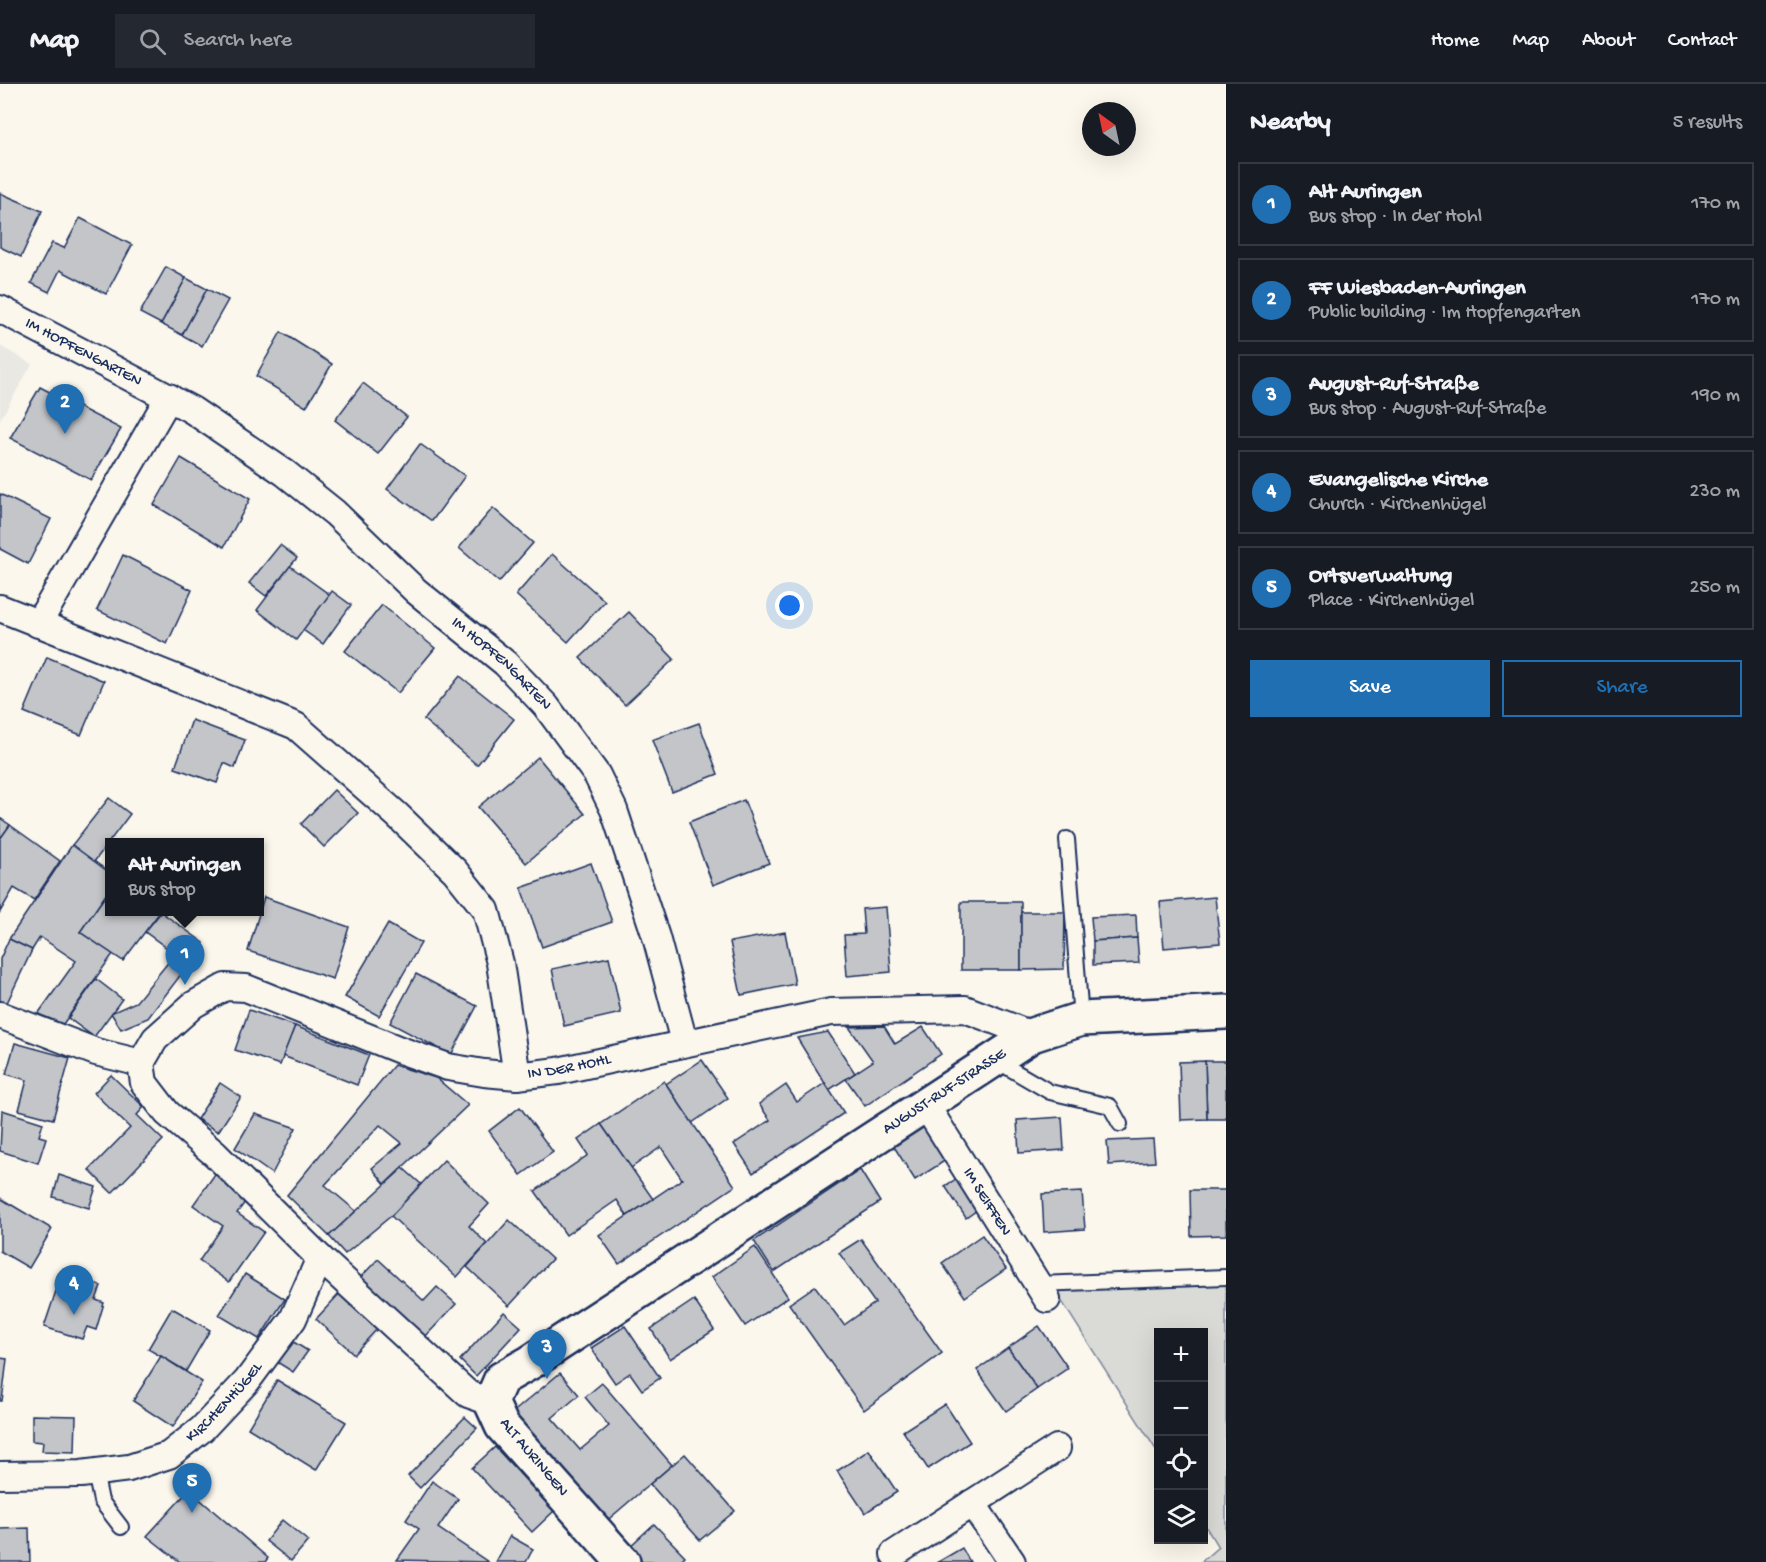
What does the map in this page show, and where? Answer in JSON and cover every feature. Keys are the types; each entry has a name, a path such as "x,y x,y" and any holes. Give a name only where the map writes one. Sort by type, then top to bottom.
{"street":[{"name":"IM HOPFENGARTEN","path":"0,309 169,397 285,473 335,513 416,591 505,663 553,715 597,775 614,810 656,937 684,1042"},
{"path":"38,624 169,397"},
{"path":"0,608 296,726 397,815 455,871 486,910 500,963 517,1076"},
{"name":"IN DER HOHL","path":"141,1063 155,1039 193,1005 225,987 246,988 448,1067 517,1076 558,1071 831,1012 965,1009 1032,1035"},
{"name":"AUGUST-RUF-STRASSE","path":"491,1402 501,1379 531,1362 1032,1035 1081,1019 1226,1012"},
{"path":"0,1015 96,1052 141,1063"},
{"name":"ALT AURINGEN","path":"141,1063 144,1083 167,1113 215,1154 320,1258 468,1394 491,1402 502,1426 623,1562"},
{"name":"IM SEIFFEN","path":"925,1104 1042,1292"},
{"name":"KIRCHENHÜGEL","path":"0,1475 81,1474 129,1468 169,1455 202,1429 247,1381 293,1319 320,1258"},
{"path":"894,1554 1057,1448"},
{"path":"972,1503 1012,1562"}],"lane":[{"path":"1066,838 1081,1019"},
{"path":"995,1059 1050,1092 1110,1106 1120,1124"},
{"path":"1042,1292 1226,1277"},
{"path":"95,1472 101,1501 121,1527"}],"shaded area":[{"path":"0,346 32,364 0,420"},
{"path":"1226,1284 1226,1562 1201,1562 1218,1547 1208,1531 1208,1328 1154,1328 1154,1447 1054,1289"}],"building":[{"path":"0,193 42,211 21,257 0,247"},
{"path":"80,218 132,245 106,294 60,270 49,292 31,283 52,243 64,248"},
{"path":"166,267 186,278 161,324 140,313"},
{"path":"186,278 207,289 182,335 161,324"},
{"path":"207,289 228,300 202,346 182,335"},
{"path":"281,332 332,364 306,407 256,376"},
{"path":"363,383 407,417 378,454 335,420"},
{"path":"40,387 121,429 91,480 10,438"},
{"path":"420,444 465,476 432,521 387,489"},
{"path":"181,458 250,499 224,547 154,505"},
{"path":"0,494 51,519 28,564 0,549"},
{"path":"493,508 533,543 499,582 459,548"},
{"path":"280,545 297,558 266,596 249,583"},
{"path":"552,554 605,601 568,642 516,595"},
{"path":"123,555 192,590 167,644 97,610"},
{"path":"290,566 330,595 296,640 257,610"},
{"path":"332,591 351,605 323,644 303,630"},
{"path":"382,605 435,648 398,693 345,651"},
{"path":"629,612 674,659 625,705 580,658"},
{"path":"47,657 104,681 81,735 24,712"},
{"path":"460,676 514,719 477,765 424,720"},
{"path":"192,720 245,740 235,768 224,763 217,783 175,768"},
{"path":"699,723 718,774 672,792 652,740"},
{"path":"538,757 585,814 526,863 478,807"},
{"path":"334,790 358,813 324,847 301,824"},
{"path":"109,798 130,814 112,838 105,838 105,847 94,862 72,845"},
{"path":"744,800 769,863 713,885 689,822"},
{"path":"0,818 10,825 0,839"},
{"path":"10,825 60,861 34,900 14,888 0,912 0,839"},
{"path":"72,845 105,869 105,896 80,932 113,954 63,1024 38,1014 76,961 40,937 32,950 9,939"},
{"path":"591,863 612,922 542,947 521,888"},
{"path":"105,896 105,916 157,916 123,961 80,932"},
{"path":"264,897 349,927 333,979 248,951 258,916 264,916"},
{"path":"1215,897 1220,943 1164,948 1160,902"},
{"path":"961,902 1021,902 1021,970 961,970"},
{"path":"886,907 891,972 847,976 844,935 864,934 862,909"},
{"path":"1021,912 1065,912 1064,969 1021,970"},
{"path":"1136,915 1137,938 1093,941 1091,917"},
{"path":"158,916 167,916 204,943 189,964 145,932"},
{"path":"388,924 421,943 379,1016 345,997"},
{"path":"785,932 795,984 741,995 730,942"},
{"path":"1137,938 1139,963 1093,965 1093,941"},
{"path":"9,939 32,950 4,1009 0,1007 0,959"},
{"path":"175,954 189,964 148,1018 121,1029 111,1013 136,1002"},
{"path":"609,957 621,1013 564,1026 552,969"},
{"path":"416,974 477,1006 451,1055 390,1023"},
{"path":"96,979 122,999 94,1037 68,1018"},
{"path":"249,1010 295,1026 280,1065 235,1050"},
{"path":"295,1026 369,1055 357,1085 283,1056"},
{"path":"884,1026 895,1044 923,1027 941,1054 865,1106 846,1079 873,1061 849,1027"},
{"path":"828,1032 855,1073 829,1090 797,1038"},
{"path":"15,1043 70,1058 53,1119 19,1110 27,1080 6,1074"},
{"path":"702,1060 728,1098 692,1123 666,1084"},
{"path":"1205,1061 1226,1061 1226,1119 1207,1119"},
{"path":"1205,1061 1207,1119 1181,1120 1179,1062"},
{"path":"394,1065 436,1078 468,1105 385,1184 372,1168 402,1143 380,1125 325,1185 356,1211 329,1236 287,1195"},
{"path":"111,1075 144,1107 137,1115 163,1140 112,1193 89,1170 130,1128 94,1093"},
{"path":"664,1081 735,1186 619,1264 599,1235 682,1179 661,1147 631,1168 601,1124"},
{"path":"220,1083 241,1097 218,1132 197,1119"},
{"path":"825,1083 844,1113 753,1173 734,1144 770,1120 759,1104 786,1085 797,1102"},
{"path":"520,1107 553,1152 521,1175 489,1131"},
{"path":"2,1110 43,1123 39,1136 46,1138 38,1163 0,1151"},
{"path":"255,1114 296,1128 272,1174 235,1148"},
{"path":"1062,1117 1064,1150 1019,1153 1017,1120"},
{"path":"601,1124 653,1199 627,1216 617,1200 566,1235 535,1191 588,1155 578,1140"},
{"path":"924,1126 946,1160 915,1180 893,1145"},
{"path":"1153,1139 1155,1162 1109,1165 1107,1141"},
{"path":"444,1160 489,1204 469,1226 487,1244 457,1277 391,1216"},
{"path":"403,1168 421,1184 391,1216 345,1254 329,1236"},
{"path":"860,1170 880,1202 774,1272 754,1241"},
{"path":"215,1174 248,1198 237,1213 264,1232 229,1282 199,1261 223,1226 193,1205"},
{"path":"59,1175 96,1187 89,1208 53,1197"},
{"path":"959,1177 980,1208 966,1218 945,1186"},
{"path":"1190,1190 1226,1190 1226,1235 1191,1236"},
{"path":"1082,1192 1085,1229 1044,1232 1042,1194"},
{"path":"0,1198 52,1229 29,1268 0,1251"},
{"path":"509,1220 552,1259 509,1306 467,1267"},
{"path":"982,1235 1006,1269 965,1297 942,1263"},
{"path":"861,1239 942,1353 864,1410 789,1304 815,1286 844,1325 875,1303 839,1253"},
{"path":"755,1247 788,1297 745,1326 712,1277"},
{"path":"378,1259 424,1301 437,1287 456,1304 424,1338 359,1279"},
{"path":"62,1273 101,1286 96,1300 104,1303 96,1330 87,1327 82,1339 44,1327"},
{"path":"245,1274 285,1299 259,1339 219,1315"},
{"path":"340,1293 378,1328 354,1354 316,1319"},
{"path":"694,1300 714,1330 670,1359 651,1329"},
{"path":"172,1308 210,1330 186,1371 148,1349"},
{"path":"504,1312 521,1327 476,1376 460,1360"},
{"path":"625,1326 660,1378 642,1390 630,1373 615,1383 591,1348"},
{"path":"1039,1326 1068,1368 1037,1389 1008,1348"},
{"path":"292,1341 308,1351 293,1372 277,1362"},
{"path":"1008,1348 1037,1389 1006,1411 977,1370"},
{"path":"161,1356 202,1382 173,1427 133,1401"},
{"path":"0,1358 7,1359 2,1401 0,1401"},
{"path":"560,1373 579,1395 552,1418 580,1450 609,1426 585,1397 602,1383 672,1465 603,1524 511,1414"},
{"path":"277,1380 346,1422 316,1470 248,1428"},
{"path":"945,1404 970,1442 928,1469 903,1431"},
{"path":"32,1415 76,1416 75,1452 42,1451 43,1442 32,1441"},
{"path":"465,1417 477,1428 420,1488 408,1476"},
{"path":"495,1447 554,1511 532,1532 472,1468"},
{"path":"869,1450 897,1492 865,1513 837,1471"},
{"path":"685,1454 735,1511 700,1540 650,1484"},
{"path":"432,1481 458,1499 438,1528 488,1562 397,1560 419,1529 406,1520"},
{"path":"189,1490 268,1558 265,1562 180,1562 147,1536"},
{"path":"282,1520 308,1541 291,1561 266,1541"},
{"path":"654,1524 685,1556 679,1562 640,1562 627,1549"},
{"path":"29,1528 30,1562 0,1562 0,1529"},
{"path":"510,1536 533,1549 526,1562 496,1562"},
{"path":"962,1548 970,1562 938,1562"}],"place":[{"name":"FF Wiesbaden-Auringen","path":"65,434"},
{"name":"Alt Auringen","path":"185,985"},
{"name":"Evangelische Kirche","path":"74,1315"},
{"name":"August-Ruf-Straße","path":"547,1379"},
{"name":"Ortsverwaltung","path":"192,1513"}]}
